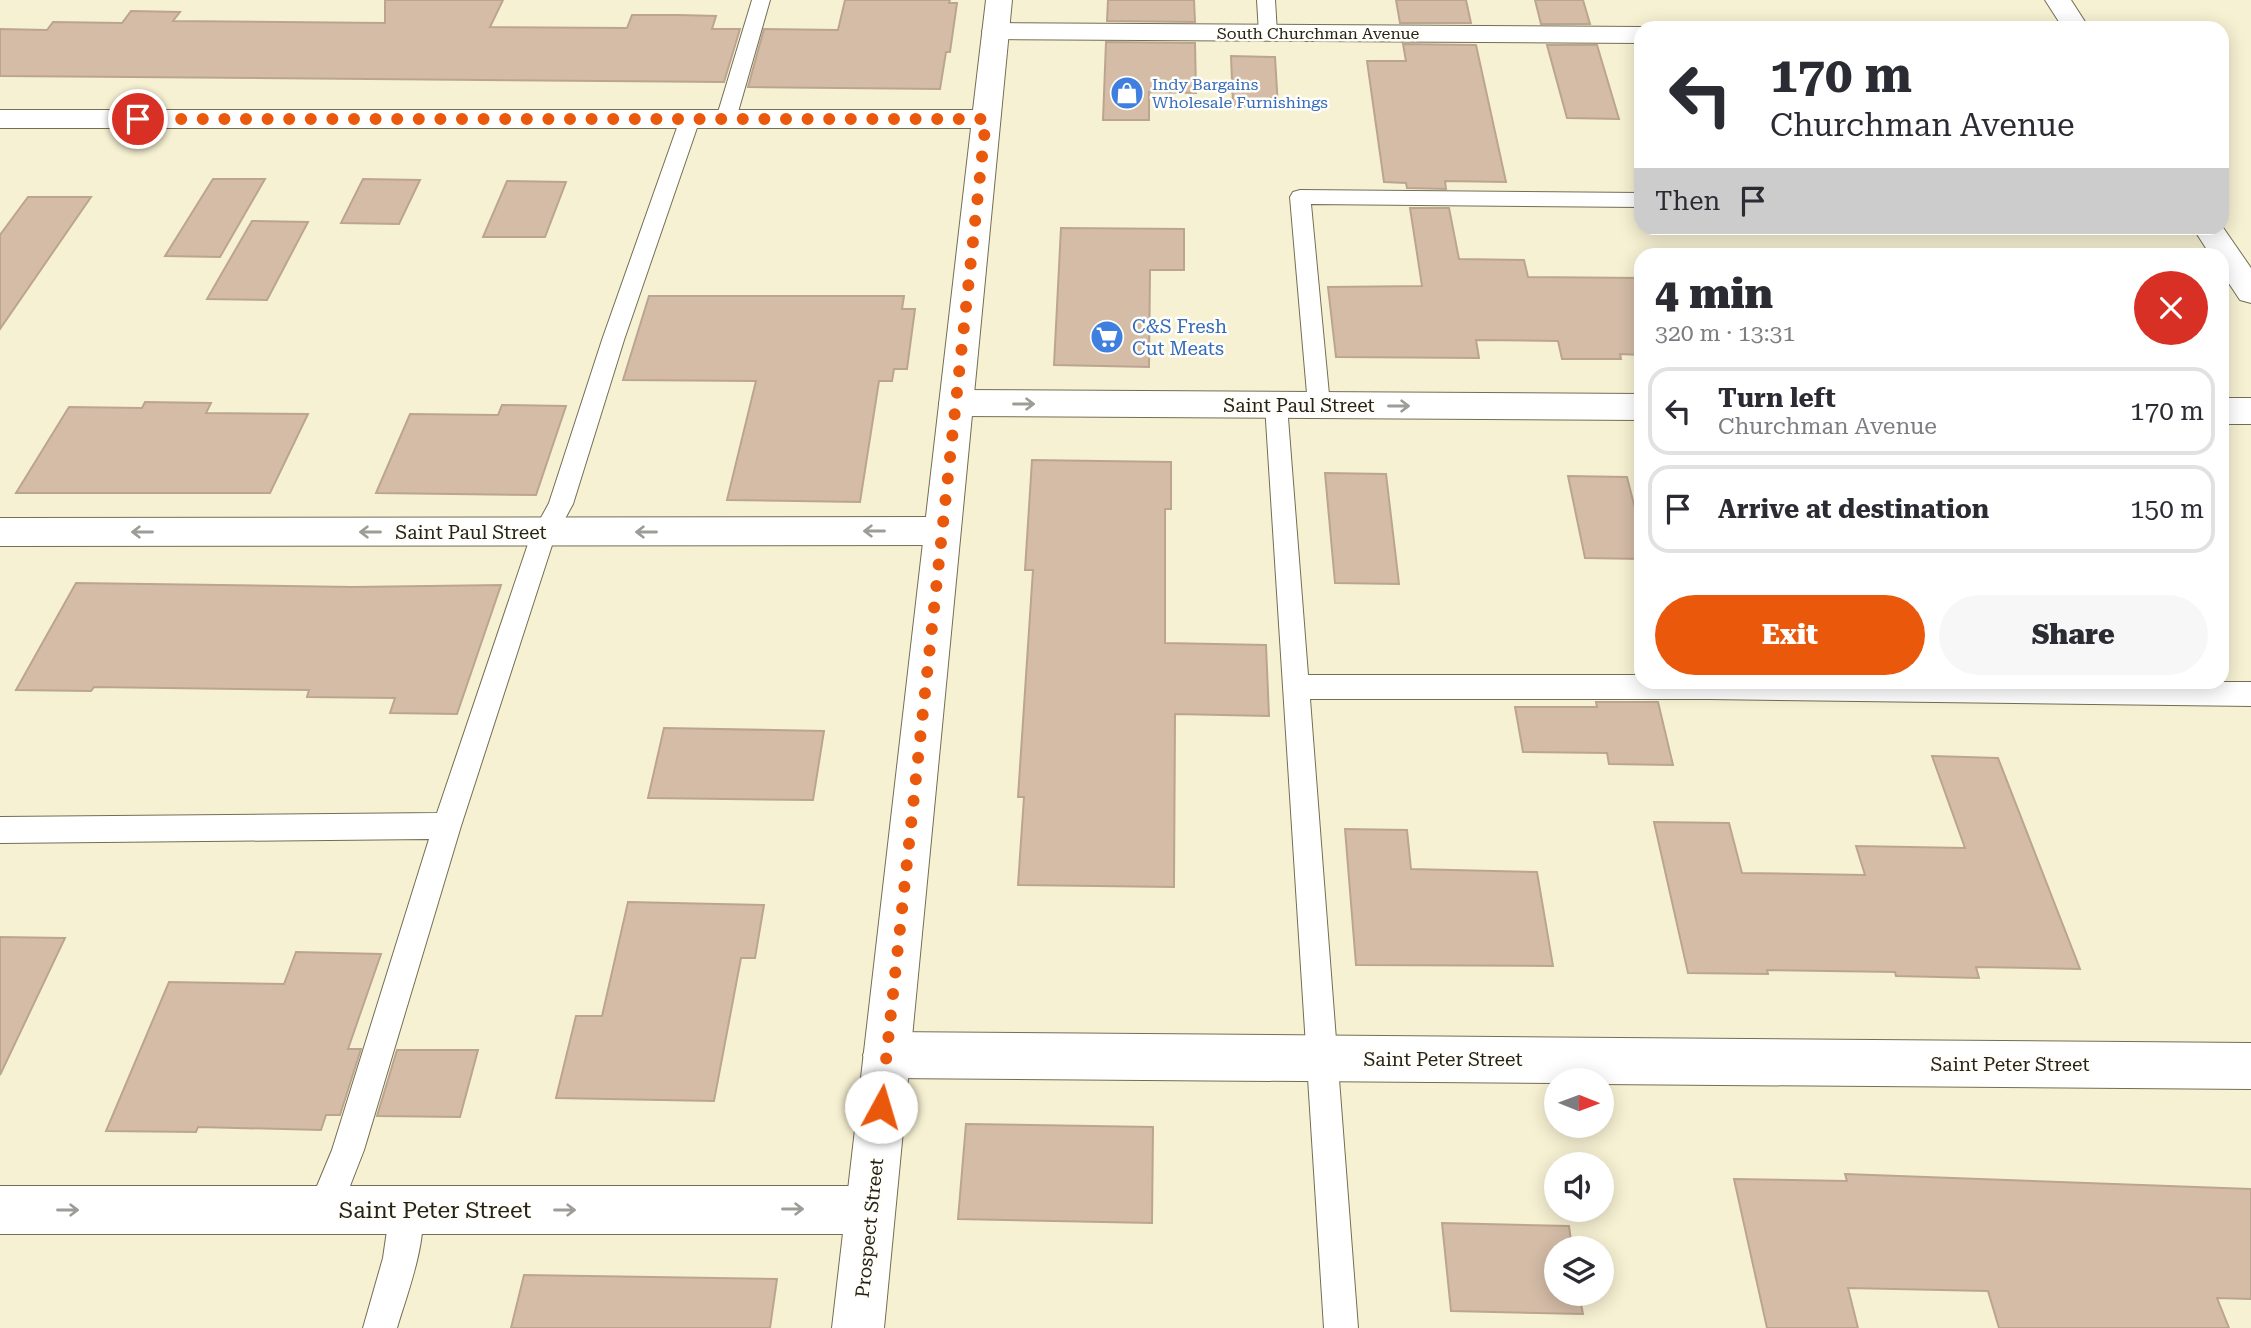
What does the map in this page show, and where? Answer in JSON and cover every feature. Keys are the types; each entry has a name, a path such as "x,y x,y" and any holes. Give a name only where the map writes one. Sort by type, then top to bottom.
{"street":[{"path":"2058,0 2072,21"},
{"name":"South Churchman Avenue","path":"997,15 1268,33 1634,35"},
{"name":"Prospect Street","path":"858,1328 997,15"},
{"path":"0,119 986,119"},
{"path":"2229,259 2251,292"},
{"name":"Saint Paul Street","path":"956,403 1634,407"},
{"path":"2229,411 2251,411"},
{"name":"Saint Paul Street","path":"0,532 942,531"},
{"name":"Saint Peter Street","path":"886,1055 2251,1066"},
{"name":"Saint Peter Street","path":"0,1210 871,1210"}],"lane":[{"path":"726,119 761,0"},
{"path":"1266,0 1268,33"},
{"path":"324,1210 348,1150 447,826 546,532 561,504 613,340 690,119"},
{"path":"1319,405 1300,197 1634,200"},
{"path":"1276,405 1341,1328"},
{"path":"1296,687 1634,687"},
{"path":"1864,689 2251,694"},
{"path":"0,830 447,826"},
{"path":"380,1328 400,1258 407,1210"}],"building":[{"path":"385,0 503,0 490,27 627,28 632,15 679,15 716,16 712,29 740,29 724,82 0,76 0,29 47,30 53,22 122,23 131,11 180,12 173,21 385,23"},
{"path":"845,0 950,0 949,3 957,3 950,52 946,52 940,89 748,87 764,29 838,30"},
{"path":"1108,0 1194,0 1195,22 1107,21"},
{"path":"1396,0 1466,0 1471,23 1400,23"},
{"path":"1535,0 1583,0 1590,24 1541,24"},
{"path":"1106,42 1195,43 1196,93 1149,92 1149,120 1103,120"},
{"path":"1403,44 1476,45 1506,182 1445,181 1446,189 1407,188 1406,183 1384,182 1367,61 1406,61"},
{"path":"1547,45 1597,45 1619,119 1567,118"},
{"path":"1231,56 1275,57 1278,107 1233,106"},
{"path":"213,179 265,179 220,257 165,256"},
{"path":"363,179 420,180 399,224 341,223"},
{"path":"507,181 566,182 545,237 483,237"},
{"path":"28,197 91,197 0,329 0,235"},
{"path":"1410,208 1449,208 1459,259 1524,260 1528,277 1634,278 1634,355 1620,354 1621,359 1562,359 1558,341 1476,340 1479,358 1336,357 1328,287 1422,286"},
{"path":"252,221 308,222 267,300 207,299"},
{"path":"1061,228 1184,229 1184,270 1150,270 1149,367 1054,365"},
{"path":"649,296 904,296 902,309 915,309 907,369 894,369 892,381 879,381 860,502 727,500 756,381 623,380"},
{"path":"145,402 211,403 206,413 308,414 270,493 16,493 69,407 142,408"},
{"path":"502,405 566,406 536,495 376,493 410,414 498,415"},
{"path":"1032,460 1171,462 1171,509 1165,509 1165,643 1266,645 1269,716 1175,714 1174,887 1018,885 1024,797 1018,797 1033,570 1025,570"},
{"path":"1325,473 1386,474 1399,584 1335,583"},
{"path":"1568,476 1627,477 1634,505 1634,559 1585,558"},
{"path":"76,583 353,587 501,585 457,714 390,713 395,698 307,697 309,690 94,687 91,691 16,690"},
{"path":"1596,702 1658,702 1673,765 1609,764 1607,753 1523,752 1515,707 1597,707"},
{"path":"664,728 824,731 813,800 648,798"},
{"path":"1932,756 1998,758 2080,969 1976,967 1979,978 1896,976 1895,972 1767,970 1768,974 1688,973 1654,822 1729,823 1742,873 1865,875 1856,846 1965,848"},
{"path":"1345,829 1407,830 1411,869 1537,872 1553,966 1356,965"},
{"path":"628,902 764,905 755,958 741,958 714,1101 556,1098 576,1016 602,1016"},
{"path":"0,937 65,938 0,1075"},
{"path":"296,952 381,954 348,1049 361,1049 340,1115 326,1115 321,1130 198,1127 196,1132 106,1131 169,982 284,984"},
{"path":"397,1050 478,1050 460,1117 377,1116"},
{"path":"966,1124 1153,1127 1152,1223 958,1219"},
{"path":"1845,1174 2251,1189 2251,1299 2217,1298 2229,1328 1999,1328 1988,1291 1848,1288 1858,1328 1767,1328 1734,1179 1847,1181"},
{"path":"1442,1223 1569,1226 1570,1236 1544,1236 1544,1306 1581,1306 1583,1314 1451,1311"},
{"path":"524,1275 777,1279 770,1328 511,1328"}],"place":[{"name":"Indy Bargains Wholesale Furnishings","path":"1127,93"},
{"name":"C&S Fresh Cut Meats","path":"1107,337"}],"route":[{"path":"138,119 986,119 881,1107"}]}
